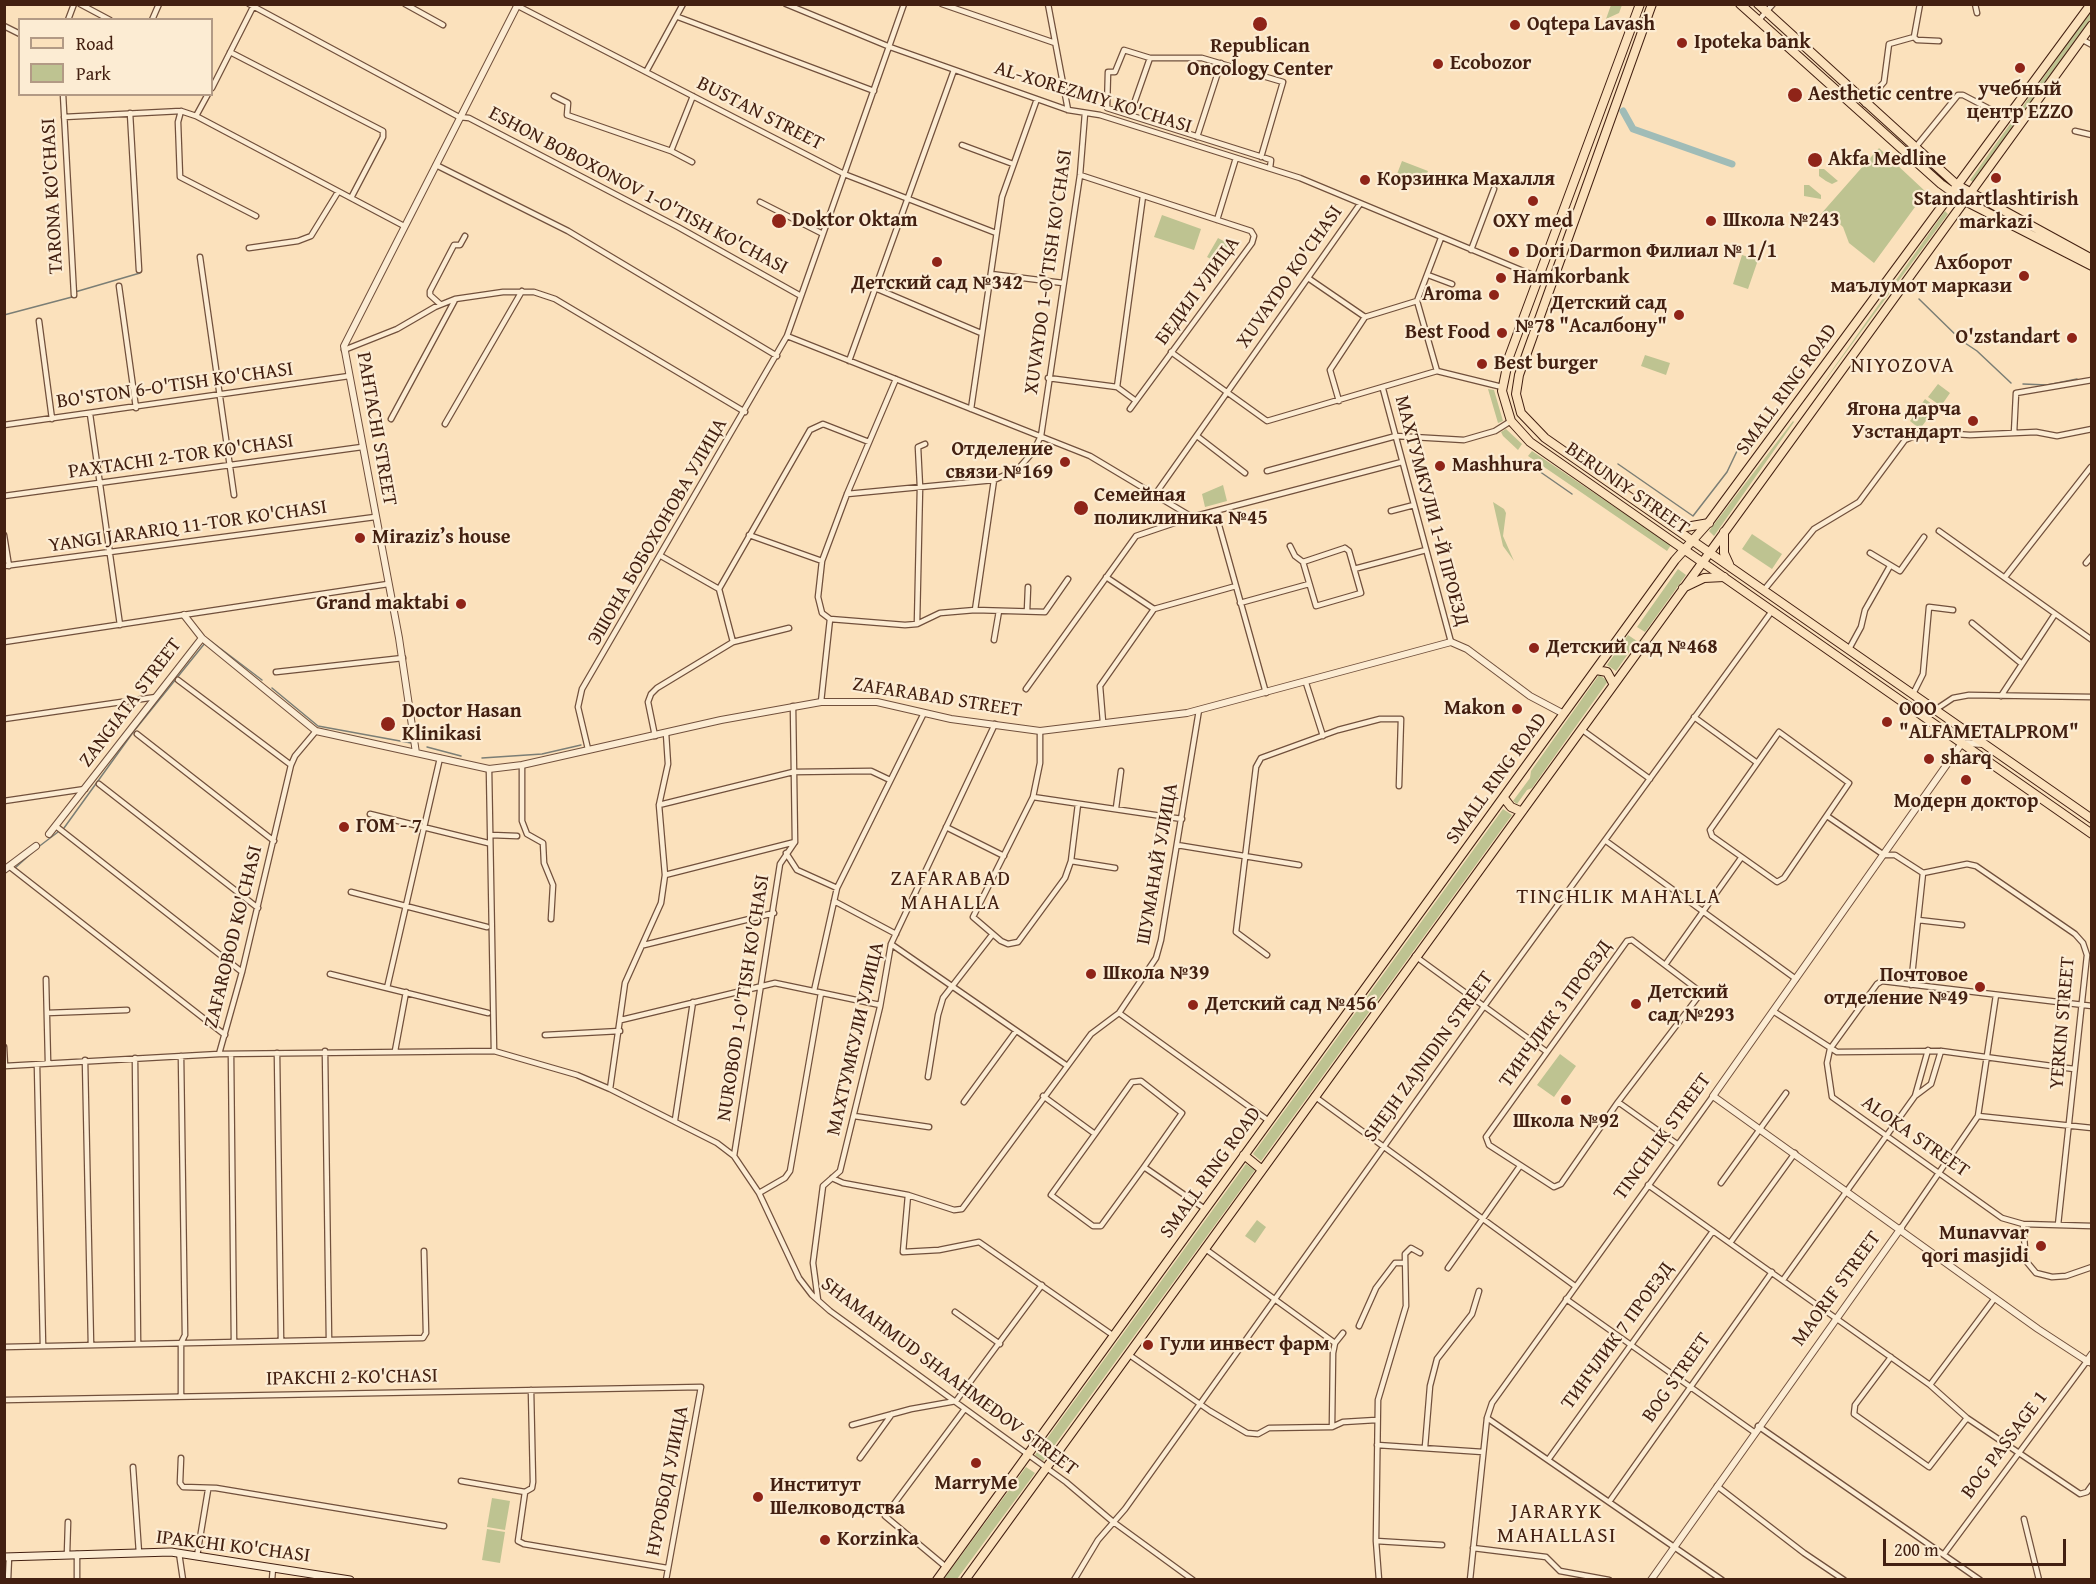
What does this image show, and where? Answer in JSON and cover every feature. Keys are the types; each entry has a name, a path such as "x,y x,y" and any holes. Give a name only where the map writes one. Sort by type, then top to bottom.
{"highway":[{"name":"SMALL RING ROAD","path":"937,1580 1596,670 1685,549 1709,522 2091,4"},
{"name":"SMALL RING ROAD","path":"965,1580 1701,560 2091,25"},
{"path":"1803,395 1806,400 1815,405"},
{"path":"1788,415 1797,418 1801,424"},
{"path":"1671,525 1686,527 1709,522"},
{"path":"1680,590 1704,578 1724,577"},
{"path":"1596,670 1607,672 1613,683"},
{"path":"1504,798 1511,807 1520,811"},
{"path":"1244,1155 1261,1169"}],"main road":[{"name":"BERUNIY STREET","path":"1640,4 1509,357 1502,387 1505,406 1511,421 1530,442 2091,834"},
{"name":"BERUNIY STREET","path":"1652,4 1517,383 1516,398 1521,413 1545,438 2091,819"},
{"path":"1740,4 1954,189 2091,266"},
{"path":"1758,4 1915,148 1954,189"},
{"path":"1967,198 2091,259"},
{"path":"1544,302 1540,278 1557,266"},
{"path":"1725,528 1724,553 1732,568"},
{"name":"IPAKCHI KO'CHASI","path":"7,1557 178,1553 349,1579"}],"street":[{"path":"80,4 106,18"},
{"path":"153,18 159,4"},
{"path":"405,4 443,25"},
{"path":"646,72 678,17 683,4"},
{"name":"AL-XOREZMIY KO'CHASI","path":"786,4 890,47 1068,110 1100,115 1270,168 1300,178 1359,204"},
{"name":"ЭШОНА БОБОХОНОВА УЛИЦА","path":"588,748 578,707 579,698 746,412 787,336 904,4"},
{"path":"942,4 1055,43"},
{"path":"1048,4 1068,110"},
{"path":"1758,21 1773,4"},
{"path":"1914,37 1920,4"},
{"path":"1975,4 1977,13"},
{"path":"213,86 252,5"},
{"name":"ESHON BOBOXONOV 1-O'TISH KO'CHASI","path":"252,5 459,117 469,118 615,194 801,296"},
{"name":"BUSTАN STREET","path":"517,5 844,174 996,233"},
{"name":"PAHTACHI STREET","path":"416,753 403,658 344,350 346,337 517,5"},
{"path":"678,17 874,91"},
{"path":"4,26 18,33"},
{"path":"1865,104 1884,82 1889,44 1914,37 1917,40 1939,41"},
{"path":"2081,39 2091,45"},
{"path":"1261,157 1283,82 1202,58 1150,58 1124,50 1115,72 1108,72 1107,108 1130,116 1261,157 1271,160 1270,168"},
{"path":"230,52 383,131 383,137 351,198"},
{"path":"1130,116 1150,58"},
{"path":"1197,137 1221,63"},
{"path":"849,361 954,70"},
{"path":"1915,148 1958,95 1963,95 2008,118"},
{"name":"TARONA KO'CHASI","path":"63,96 74,295"},
{"path":"196,116 207,96"},
{"path":"554,96 568,102 567,115 671,151 692,162"},
{"path":"671,151 693,96"},
{"path":"970,409 1002,197 1037,99"},
{"path":"64,117 181,111 196,116 404,226"},
{"path":"181,111 178,127 180,177 256,216"},
{"name":"XUVAYDO 1-O'TISH KO'CHASI","path":"1041,436 1080,175 1084,112"},
{"path":"130,113 139,270"},
{"path":"2075,131 2091,135"},
{"path":"962,145 1013,164"},
{"path":"1217,220 1236,158"},
{"path":"436,165 568,231 777,356"},
{"name":"БЕДИЛ УЛИЦА","path":"1080,175 1251,231 1254,238 1130,409"},
{"path":"1471,250 1494,189"},
{"path":"249,248 298,241 311,236 338,192"},
{"name":"БЕДИЛ УЛИЦА","path":"1117,387 1143,196"},
{"path":"760,202 823,234"},
{"name":"XUVAYDO KO'CHASI","path":"1154,496 1359,204 1540,278"},
{"path":"440,304 430,295 430,291 454,245 460,245 465,236"},
{"path":"1437,372 1417,301 1441,238"},
{"path":"200,257 234,495"},
{"path":"991,274 1063,283"},
{"path":"1428,275 1452,284"},
{"path":"1308,278 1365,317"},
{"path":"119,286 136,408"},
{"path":"875,288 981,333"},
{"path":"344,350 397,329 440,304 456,299 522,291 545,294 746,412"},
{"path":"445,424 522,291"},
{"path":"391,419 456,299"},
{"path":"1339,401 1330,370 1365,317 1417,301"},
{"path":"39,321 52,419"},
{"path":"787,336 1090,456 1192,517"},
{"path":"1171,352 1268,421 1437,372 1502,387"},
{"name":"BO'STON 6-O'TISH KO'CHASI","path":"4,425 220,397 349,376"},
{"path":"1048,378 1117,387 1136,401"},
{"path":"896,379 847,494 822,561 818,580 820,609 830,619 918,624 940,613 975,610 1045,612 1068,579"},
{"path":"2014,432 2016,393 2091,380"},
{"name":"МАХТУМКУЛИ 1-Й ПРОЕЗД","path":"1383,388 1451,642"},
{"path":"90,414 120,625"},
{"path":"1267,471 1396,436 1464,441 1495,431 1511,421"},
{"path":"733,642 719,589 810,430 823,424 869,442"},
{"path":"1764,590 1814,529 1859,502 1905,440 1925,432 1970,435 2036,432 2057,436 2091,429"},
{"path":"847,494 994,480 1010,474 1026,462 1041,436"},
{"path":"1197,436 1245,473"},
{"path":"918,624 920,487 918,447 925,444"},
{"name":"PAXTACHI 2-TOR KO'CHASI","path":"4,496 362,447"},
{"path":"1026,689 1136,536 1192,517 1402,462"},
{"path":"2005,577 2091,467"},
{"path":"975,610 994,480"},
{"path":"1391,511 1414,505"},
{"path":"1215,511 1266,693"},
{"name":"YANGI JARARIQ 11-TOR KO'CHASI","path":"7,566 375,517"},
{"path":"1939,531 2091,640"},
{"path":"4,535 7,566"},
{"path":"750,535 822,561"},
{"path":"1870,553 1900,571 1924,537"},
{"path":"1290,546 1295,556 1303,561 1316,606 1358,594 1361,590 1347,548 1303,561"},
{"path":"1354,569 1426,550"},
{"path":"661,556 719,589"},
{"path":"2086,563 2091,556"},
{"path":"1849,649 1861,627 1865,610 1890,566"},
{"path":"1106,577 1154,609"},
{"path":"4,642 388,584"},
{"path":"1240,603 1309,584"},
{"path":"1103,722 1100,686 1154,609 1236,586"},
{"path":"1028,587 1028,611"},
{"path":"1912,694 1923,674 1929,607 1953,610"},
{"name":"SHEJH ZAJNIDIN STREET","path":"1074,1580 1112,1521 1125,1509 1198,1403 1772,610"},
{"path":"994,640 999,611"},
{"path":"2001,696 2055,614"},
{"name":"ZAFARABAD STREET","path":"184,615 202,638 316,730 489,769 522,765 588,748 821,702 877,702 924,713 1040,731 1199,710 1306,683 1451,642"},
{"path":"821,702 830,619"},
{"path":"1972,624 2022,664"},
{"path":"655,736 648,702 651,694 733,642 789,628"},
{"name":"ZANGIATA STREET","path":"49,834 87,789 202,638"},
{"path":"1451,642 1467,649 1530,696 1564,714"},
{"path":"276,672 403,658"},
{"path":"178,680 291,765"},
{"path":"1306,683 1323,736"},
{"path":"4,718 156,697"},
{"path":"1935,710 1953,698 2091,697"},
{"path":"666,875 795,842 793,706"},
{"name":"ШУМАНАЙ УЛИЦА","path":"909,1195 954,1210 962,1209 1066,1065 1090,1034 1119,1012 1156,958 1182,819 1199,710"},
{"path":"814,991 837,888 924,713"},
{"path":"1694,717 1756,762"},
{"path":"1267,955 1236,932 1256,767 1261,758 1323,736 1380,720 1401,719 1399,786"},
{"name":"МАХТУМКУЛИ УЛИЦА","path":"818,1300 813,1263 823,1186 840,1171 880,1005 891,944 995,724"},
{"path":"1960,727 1962,743 1984,744"},
{"path":"1580,728 1650,779"},
{"name":"ZAFAROBOD KO'CHASI","path":"5,1065 219,1054 258,908 291,765 295,756 316,730"},
{"path":"1040,731 1040,762 1033,797 973,917 992,934 1008,944 1018,942 1062,884 1071,861 1078,804"},
{"path":"1779,732 1848,780 1827,816 1779,881 1774,881 1712,836 1710,830 1756,762 1779,732"},
{"path":"137,734 274,841"},
{"path":"610,1089 625,983 661,903 666,875 659,805 668,764 666,734"},
{"name":"TINCHLIK STREET","path":"1470,1580 1483,1452 1492,1403 1713,1096 1962,743"},
{"path":"387,988 440,758"},
{"path":"522,765 522,821 527,834 543,843 544,863 553,885 551,919"},
{"path":"489,769 494,1051"},
{"path":"659,805 793,772 871,771 890,780"},
{"path":"1116,808 1121,771"},
{"path":"99,784 258,908"},
{"path":"4,801 87,789"},
{"path":"1033,797 1182,819"},
{"path":"370,814 488,843"},
{"path":"1827,816 1884,855 1895,855 1923,873 1911,985"},
{"path":"57,827 242,972"},
{"path":"946,827 1004,856"},
{"path":"491,835 517,836"},
{"path":"1606,841 1796,979"},
{"name":"NUROBOD 1-O'TISH KO'CHASI","path":"734,1156 780,864 795,842"},
{"path":"1177,845 1299,865"},
{"path":"36,846 7,868 225,1035"},
{"path":"786,853 797,870 837,888"},
{"path":"1665,965 1742,858"},
{"path":"1071,861 1115,868"},
{"name":"YERKIN STREET","path":"1923,873 1967,864 1976,866 2075,934 2083,944 2087,956 2058,1226"},
{"path":"351,892 487,927"},
{"path":"834,901 896,934"},
{"path":"644,945 774,913"},
{"path":"1917,920 1962,925"},
{"path":"928,1077 938,1015 951,985 992,934"},
{"name":"ТИНЧЛИК 3 ПРОЕЗД","path":"1632,940 1698,990 1698,997 1618,1102 1559,1186 1551,1186 1520,1166 1489,1145 1486,1137 1547,1052 1627,941 1632,940"},
{"path":"891,944 1066,1065"},
{"path":"1415,956 1547,1052"},
{"path":"330,974 488,1013"},
{"path":"46,979 48,1062"},
{"path":"1830,1049 1879,982 2091,1006"},
{"path":"621,1020 779,983 880,1005"},
{"path":"395,1051 406,992"},
{"path":"759,1193 785,1178 790,1170 821,993"},
{"name":"MAORIF STREET","path":"1651,1580 1756,1429 1941,1173 1978,1116 1996,995"},
{"path":"675,1120 693,1002"},
{"path":"47,1013 127,1010"},
{"path":"1773,1011 1837,1052 1928,1050 2074,1069"},
{"path":"1119,1012 1269,1121"},
{"path":"964,1102 1016,1030"},
{"path":"545,1035 620,1031"},
{"path":"4,1047 5,1065"},
{"name":"ALOKA STREET","path":"1830,1049 1827,1063 1832,1097 1885,1137 1941,1173 2002,1218 2023,1224 2091,1226"},
{"path":"1915,1096 1928,1050"},
{"path":"325,1051 330,1340"},
{"name":"SHAMAHMUD SHAAHMEDOV STREET","path":"219,1054 325,1051 494,1051 577,1075 675,1120 717,1143 734,1156 759,1193 800,1278 818,1300 956,1401 964,1410 1046,1467 1112,1521 1193,1580"},
{"path":"1783,1280 1915,1096 1932,1084 1941,1051"},
{"path":"278,1053 281,1341"},
{"path":"231,1054 234,1342"},
{"path":"181,1056 185,1335 181,1343 181,1396"},
{"path":"135,1058 138,1344"},
{"path":"85,1060 91,1345"},
{"path":"37,1065 43,1346"},
{"path":"1141,1081 1182,1113 1101,1226 1092,1226 1051,1195 1095,1134 1132,1082 1141,1081"},
{"path":"1721,1183 1786,1093"},
{"path":"1044,1096 1095,1134"},
{"path":"1314,1096 1575,1286"},
{"path":"1713,1096 1848,1190 1995,1298 2089,1362"},
{"path":"1618,1102 1677,1144"},
{"path":"854,1116 929,1127"},
{"path":"1978,1116 2091,1128"},
{"path":"1730,1243 1795,1153"},
{"path":"1448,1268 1520,1166"},
{"path":"1144,1167 1205,1210"},
{"path":"832,1178 843,1183 909,1195 903,1252 939,1250 979,1242 1114,1336"},
{"path":"1648,1185 1930,1385 1967,1418 2084,1494 2091,1485"},
{"path":"2023,1224 2026,1261 2036,1272 2052,1277 2066,1276 2091,1267"},
{"name":"ТИНЧЛИК 7 ПРОЕЗД","path":"1548,1460 1713,1231"},
{"path":"1204,1248 1335,1343"},
{"path":"1379,1580 1376,1541 1378,1400 1406,1306 1405,1252 1409,1249 1420,1252"},
{"path":"4,1347 420,1338 425,1336 424,1251"},
{"path":"1359,1326 1376,1288 1395,1263 1404,1263"},
{"name":"BOG STREET","path":"1609,1502 1772,1272"},
{"path":"852,1425 956,1401 1042,1285"},
{"path":"1425,1448 1430,1386 1437,1359 1472,1314 1479,1291"},
{"path":"1930,1385 1995,1298"},
{"path":"1566,1299 1690,1389 1756,1429 1980,1580"},
{"path":"955,1312 1000,1344"},
{"path":"1332,1427 1335,1343 1343,1333"},
{"path":"1128,1354 1239,1430 1256,1434 1266,1428 1332,1427 1343,1422 1376,1420"},
{"name":"BOG PASSAGE 1","path":"1944,1554 2089,1362 2091,1354"},
{"path":"1891,1357 1855,1405 1854,1414 1929,1467 1967,1418"},
{"name":"IPAKCHI 2-KO'CHASI","path":"4,1400 701,1387"},
{"name":"НУРОБОД УЛИЦА","path":"666,1580 701,1387"},
{"path":"461,1481 525,1492 532,1488 531,1390"},
{"path":"946,1567 885,1516 964,1410"},
{"path":"860,1458 892,1414"},
{"path":"1488,1418 1722,1580"},
{"path":"1377,1444 1483,1452"},
{"path":"181,1458 181,1485 208,1490 216,1488 444,1526"},
{"path":"133,1467 139,1553"},
{"path":"1717,1486 1804,1553 1844,1580"},
{"path":"197,1556 208,1490"},
{"path":"525,1492 518,1538 520,1543 667,1568"},
{"path":"2024,1519 2039,1580"},
{"path":"67,1554 68,1522"},
{"path":"1376,1541 1442,1545"},
{"path":"1473,1548 1546,1557 1560,1571 1609,1580"},
{"path":"178,1553 183,1580"},
{"path":"77,1554 77,1580"},
{"path":"7,1557 8,1580"},
{"path":"272,1580 273,1568"}],"green space":[{"path":"1611,5 1622,5 1619,13 1606,19"},
{"path":"2091,11 2091,18 1973,182 1970,180"},
{"path":"1879,148 1926,192 1874,263 1849,243 1843,227 1832,217 1820,215"},
{"path":"1402,161 1428,171 1423,183 1397,174"},
{"path":"1819,169 1824,169 1838,181 1832,184 1826,181 1819,176"},
{"path":"1804,185 1809,185 1821,195 1821,199 1804,196"},
{"path":"1945,211 1948,214 1813,397"},
{"path":"1162,215 1201,229 1194,250 1154,237"},
{"path":"1218,238 1229,244 1218,263 1207,257"},
{"path":"1742,255 1758,260 1748,289 1733,284"},
{"path":"1645,355 1670,363 1666,375 1641,366"},
{"path":"1938,384 1950,393 1941,406 1928,397"},
{"path":"1488,389 1494,390 1503,421 1498,423"},
{"path":"1925,399 1936,407 1920,429 1910,421"},
{"path":"1794,422 1714,536 1709,531"},
{"path":"1506,429 1522,444 1518,450 1503,436 1501,432"},
{"path":"1532,451 1671,545 1667,551 1528,456"},
{"path":"1223,485 1227,501 1205,507 1202,494"},
{"path":"1493,502 1506,513 1503,536 1514,561 1503,546"},
{"path":"1752,534 1782,554 1772,569 1742,549"},
{"path":"1678,569 1686,575 1645,632 1637,627"},
{"path":"1628,635 1637,641 1616,671 1607,665"},
{"path":"1599,675 1608,681 1532,788 1527,790 1517,804 1513,801 1530,778 1531,771"},
{"path":"1503,809 1512,815 1261,1161 1253,1154"},
{"path":"1560,1054 1576,1066 1554,1097 1537,1085"},
{"path":"1246,1164 1255,1170 1043,1461 1035,1455"},
{"path":"1257,1220 1266,1227 1255,1243 1245,1236"},
{"path":"1026,1467 1035,1473 957,1579 944,1579"},
{"path":"492,1498 510,1501 505,1530 487,1527"},
{"path":"487,1529 505,1532 500,1563 482,1560"}],"waterway":[{"path":"1623,111 1633,129 1732,164"},
{"path":"75,292 140,273"},
{"path":"4,315 72,297"},
{"path":"1919,299 1962,341 1977,351 2011,383"},
{"path":"2023,384 2047,385 2077,379"},
{"path":"1618,464 1693,516 1727,472 1737,451"},
{"path":"1526,462 1572,494"},
{"path":"208,639 262,680"},
{"path":"64,828 134,731 205,643"},
{"path":"272,688 318,726 411,743"},
{"path":"482,758 542,754 581,745"},
{"path":"427,747 461,756"},
{"path":"37,848 58,832"},
{"path":"15,868 34,851"}],"place":[{"name":"Republican Oncology Center","path":"1260,24"},
{"name":"Oqtepa Lavash","path":"1515,25"},
{"name":"Ipoteka bank","path":"1682,43"},
{"name":"Ecobozor","path":"1438,64"},
{"name":"учебный центр ЕZZO","path":"2020,68"},
{"name":"Aesthetic centre","path":"1795,95"},
{"name":"Akfa Medline","path":"1815,160"},
{"name":"Standartlashtirish markazi","path":"1996,178"},
{"name":"Корзинка Махалля","path":"1365,180"},
{"name":"OXY med","path":"1533,201"},
{"name":"Doktor Oktam","path":"779,221"},
{"name":"Школа №243","path":"1711,221"},
{"name":"Dori Darmon Филиал № 1/1","path":"1514,252"},
{"name":"Детский сад №342","path":"937,262"},
{"name":"Ахборот маълумот маркази","path":"2024,276"},
{"name":"Hamkorbank","path":"1501,278"},
{"name":"Aroma","path":"1494,295"},
{"name":"Детский сад №78 \"Асалбону\"","path":"1679,315"},
{"name":"Best Food","path":"1502,333"},
{"name":"O'zstandart","path":"2072,338"},
{"name":"Best burger","path":"1482,364"},
{"name":"Ягона дарча Узстандарт","path":"1973,421"},
{"name":"Отделение связи №169","path":"1065,462"},
{"name":"Mashhura","path":"1440,466"},
{"name":"Семейная поликлиника №45","path":"1081,508"},
{"name":"Miraziz’s house","path":"360,538"},
{"name":"Grand maktabi","path":"461,604"},
{"name":"Детский сад №468","path":"1534,648"},
{"name":"Makon","path":"1517,709"},
{"name":"OOO \"ALFAMETALPROM\"","path":"1887,722"},
{"name":"Doctor Hasan Klinikasi","path":"388,724"},
{"name":"sharq","path":"1929,759"},
{"name":"Модерн доктор","path":"1966,780"},
{"name":"ГОМ - 7","path":"344,827"},
{"name":"Школа №39","path":"1091,974"},
{"name":"Почтовое отделение №49","path":"1980,987"},
{"name":"Детский сад №293","path":"1636,1004"},
{"name":"Детский сад №456","path":"1193,1005"},
{"name":"Школа №92","path":"1566,1100"},
{"name":"Munavvar qori masjidi","path":"2041,1246"},
{"name":"Гули инвест фарм","path":"1148,1345"},
{"name":"MarryMe","path":"976,1463"},
{"name":"Институт Шелководства","path":"758,1497"},
{"name":"Korzinka","path":"825,1540"}],"district":[{"name":"NIYOZOVA","path":"1903,367"},
{"name":"ZAFARABAD MAHALLA","path":"951,892"},
{"name":"TINCHLIK MAHALLA","path":"1619,898"},
{"name":"JARARYK MAHALLASI","path":"1557,1525"}]}
